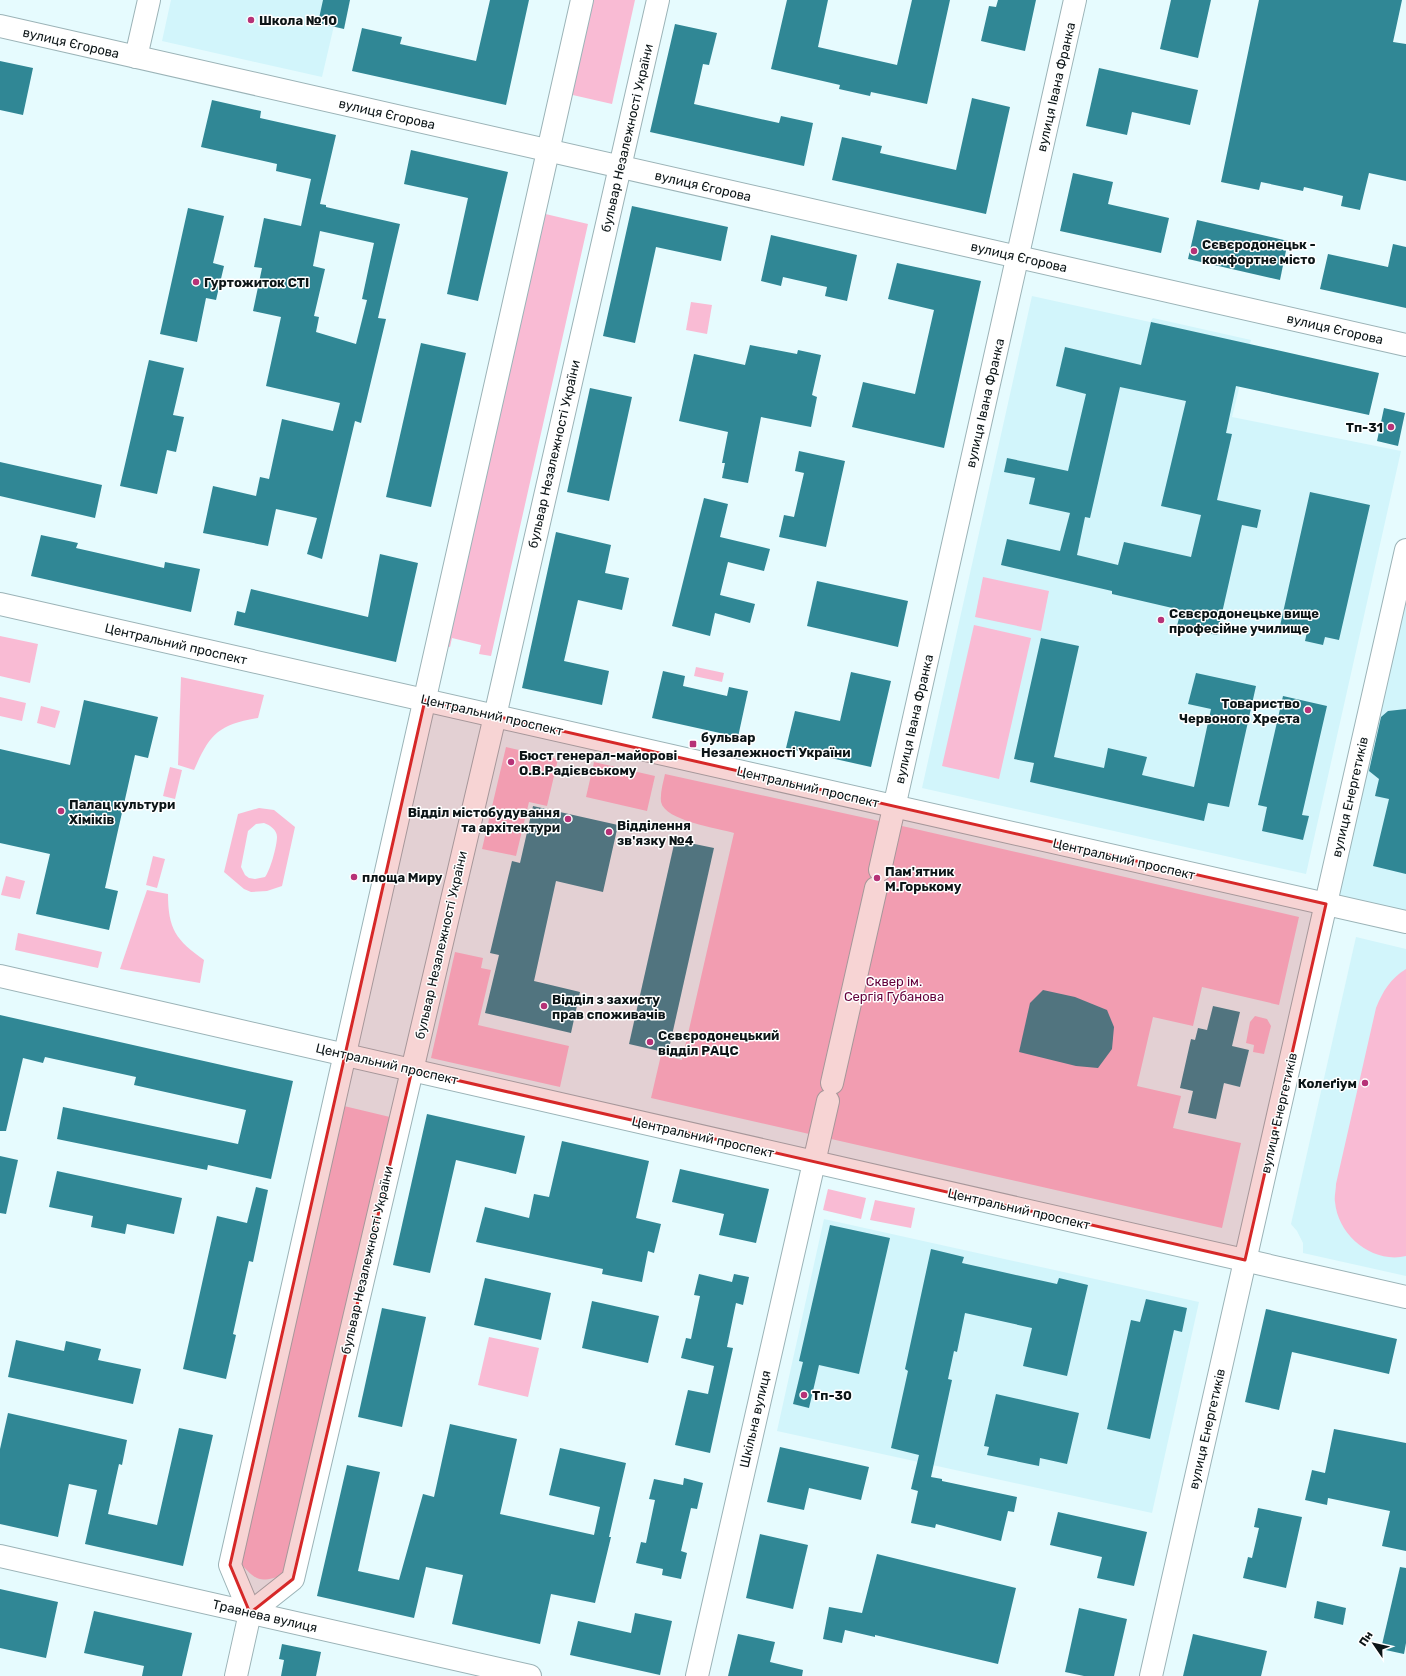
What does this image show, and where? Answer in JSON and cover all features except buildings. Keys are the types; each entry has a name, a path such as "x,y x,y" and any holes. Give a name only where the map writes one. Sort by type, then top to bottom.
{"street":[{"path":"136,57 149,0"},
{"path":"236,1676 250,1613 230,1565 582,0"},
{"name":"бульвар Незалежності України","path":"250,1613 293,1579 495,716 658,0"},
{"name":"вулиця Івана Франка","path":"878,879 1075,0"},
{"name":"вулиця Єгорова","path":"0,26 1406,345"},
{"name":"вулиця Енергетиків","path":"1151,1676 1406,550"},
{"name":"Центральний проспект","path":"0,604 1406,922"},
{"name":"Шкільна вулиця","path":"697,1676 878,879"},
{"name":"Центральний проспект","path":"0,976 1406,1297"},
{"name":"Травнева вулиця","path":"0,1556 530,1676"}],"highlighted area":[{"path":"425,700 1326,904 1245,1260 412,1070 293,1579 250,1613 230,1565"}],"shaded area":[{"name":"Школа №10","path":"171,0 340,0 322,77 162,41"},
{"name":"Сєвєродонецьке вище професійне училище","path":"1032,296 1150,322 1153,318 1251,340 1232,417 1401,451 1306,874 922,788"},
{"path":"1406,596 1406,914 1338,898"},
{"name":"Колеґіум","path":"1356,937 1406,949 1406,1276 1303,1253 1303,1243 1297,1231 1291,1224"},
{"path":"824,1219 1199,1302 1152,1513 777,1431"}],"green space":[{"path":"585,0 635,0 612,104 564,93"},
{"path":"537,212 588,224 491,656 479,654 481,645 452,638 450,647 439,644"},
{"path":"691,302 712,305 707,334 686,330"},
{"path":"983,577 1049,591 1041,631 975,617"},
{"path":"974,625 1031,638 999,779 942,766"},
{"path":"0,636 38,644 30,683 0,676"},
{"path":"696,667 724,673 722,682 694,676"},
{"path":"181,677 264,695 258,718 233,724 217,733 205,748 194,770 178,765"},
{"path":"0,697 26,703 22,721 0,716"},
{"path":"41,706 60,711 55,728 37,723"},
{"path":"506,747 558,759 547,806 529,802 516,856 482,849"},
{"path":"594,762 655,776 647,811 586,797"},
{"path":"170,767 182,770 175,799 163,796"},
{"name":"Сквер ім. Сергія Губанова","path":"665,774 911,828 1299,917 1279,1005 1202,987 1193,1026 1153,1017 1137,1086 1181,1096 1173,1128 1241,1143 1222,1228 651,1098 661,1055 682,1060 734,833 693,823 672,814 665,809 661,799"},
{"path":"259,808 274,810 295,827 282,886 267,891 251,892 244,889 224,872 238,814","holes":["264,823 271,826 277,834 276,846 271,864 265,877 255,879 249,878 245,875 241,867 248,831 256,824"]},
{"path":"153,856 165,859 157,888 146,885"},
{"path":"6,876 25,881 20,899 1,895"},
{"path":"147,890 168,894 170,916 176,933 180,940 204,960 200,983 120,969"},
{"path":"18,933 102,952 98,968 15,950"},
{"path":"455,952 483,958 481,968 491,970 478,1025 569,1046 560,1087 431,1058"},
{"path":"1406,969 1406,1256 1394,1257 1381,1256 1370,1251 1359,1245 1350,1236 1343,1226 1338,1214 1335,1198 1336,1184 1376,1008 1381,996 1388,986 1400,973"},
{"path":"1255,1016 1267,1019 1271,1026 1264,1054 1253,1052 1254,1045 1246,1043 1250,1022"},
{"path":"344,1106 390,1117 286,1575 271,1579 261,1579 252,1575 241,1564"},
{"path":"828,1189 866,1198 861,1219 823,1210"},
{"path":"875,1200 915,1208 911,1228 870,1220"},
{"path":"489,1337 539,1348 528,1397 478,1385"}],"place":[{"name":"Школа №10","path":"251,20"},
{"name":"Сєвєродонецьк - комфортне місто","path":"1194,251"},
{"name":"Гуртожиток СТІ","path":"196,282"},
{"name":"Тп-31","path":"1391,427"},
{"name":"Сєвєродонецьке вище професійне училище","path":"1161,620"},
{"name":"Товариство Червоного Хреста","path":"1308,710"},
{"name":"бульвар Незалежності України","path":"693,744"},
{"name":"Бюст генерал-майорові О.В.Радієвському","path":"511,762"},
{"name":"Палац культури Хіміків","path":"61,811"},
{"name":"Відділ містобудування та архітектури","path":"568,819"},
{"name":"Відділення зв'язку №4","path":"609,832"},
{"name":"площа Миру","path":"354,877"},
{"name":"Пам'ятник М.Горькому","path":"877,878"},
{"name":"Відділ з захисту прав споживачів","path":"544,1006"},
{"name":"Сєвєродонецький відділ РАЦС","path":"650,1042"},
{"name":"Колеґіум","path":"1365,1083"},
{"name":"Тп-30","path":"804,1395"}]}
